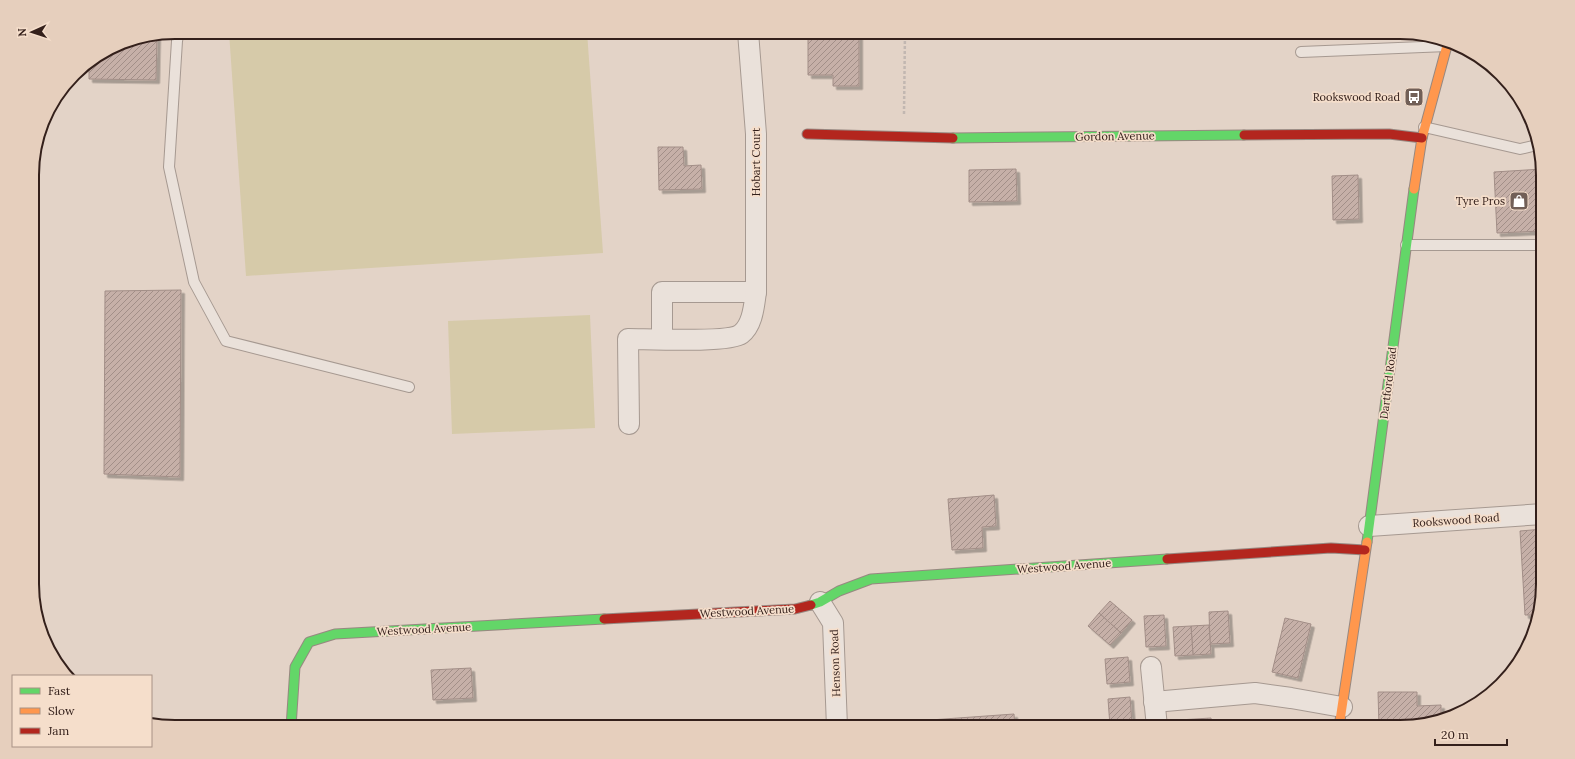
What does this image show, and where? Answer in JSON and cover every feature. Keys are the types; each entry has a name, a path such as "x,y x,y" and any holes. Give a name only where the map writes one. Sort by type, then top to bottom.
{"street":[{"name":"Hobart Court","path":"629,424 628,339 725,340 741,334 749,324 754,309 756,292 756,134 749,39"},
{"name":"Dartford Road","path":"1340,720 1369,526 1406,245 1422,138 1447,48"},
{"name":"Gordon Avenue","path":"807,134 947,138 1389,134 1422,138"},
{"path":"662,339 662,292 756,292"},
{"name":"Rookswood Road","path":"1369,526 1536,514"},
{"name":"Westwood Avenue","path":"291,720 295,667 309,642 335,634 595,619 795,610 820,602 840,591 871,579 1331,548 1365,550"},
{"name":"Henson Road","path":"820,602 833,623 837,720"},
{"path":"1151,667 1156,720"},
{"path":"1154,702 1255,693 1342,707"}],"lane":[{"path":"177,39 169,167 194,282 226,341 408,387"},
{"path":"1301,52 1437,45"},
{"path":"1424,127 1520,150 1532,146"},
{"path":"1406,245 1536,245"}],"path":[{"path":"904,136 905,39"}],"shaded area":[{"path":"229,39 588,39 603,253 246,276"},
{"path":"590,315 595,428 452,434 448,321"}],"building":[{"path":"808,39 859,39 859,86 833,86 833,75 808,75"},
{"path":"157,40 156,80 89,79 89,70 107,57 123,49"},
{"path":"658,147 683,147 684,166 701,165 702,189 659,190"},
{"path":"1016,169 1017,201 969,202 969,170"},
{"name":"Tyre Pros","path":"1536,169 1536,231 1497,233 1494,172"},
{"path":"1358,175 1359,219 1333,220 1332,176"},
{"path":"181,290 180,477 104,474 105,291"},
{"path":"994,495 996,526 982,527 983,548 952,550 948,499"},
{"path":"1536,530 1536,584 1535,602 1532,615 1525,615 1520,531"},
{"path":"1110,601 1132,620 1121,633 1099,613"},
{"path":"1228,611 1230,643 1210,644 1209,612"},
{"path":"1099,613 1121,633 1110,645 1088,626"},
{"path":"1164,615 1166,646 1146,647 1144,616"},
{"path":"1285,618 1311,624 1298,678 1272,672"},
{"path":"1209,625 1211,654 1193,655 1191,626"},
{"path":"1191,626 1193,655 1175,656 1173,627"},
{"path":"1128,657 1130,682 1107,684 1105,659"},
{"path":"471,668 473,698 433,700 431,670"},
{"path":"1378,692 1417,692 1417,706 1441,705 1441,714 1409,720 1379,720"},
{"path":"1130,697 1132,720 1110,720 1108,699"},
{"path":"1014,714 1014,720 930,720"},
{"path":"1211,718 1211,720 1195,720"}],"traffic: fast":[{"path":"953,138 1244,135"},
{"path":"1367,542 1414,189"},
{"path":"811,605 820,602 839,591 871,579 1167,559"},
{"path":"291,720 295,667 309,642 335,634 604,619"}],"traffic: slow":[{"path":"1414,189 1422,138 1447,47"},
{"path":"1340,720 1367,542"}],"traffic: jam":[{"path":"807,134 953,138"},
{"path":"1244,135 1389,134 1422,138"},
{"path":"1167,559 1331,548 1365,550"},
{"path":"604,619 795,609 811,605"}],"place":[{"name":"Rookswood Road","path":"1414,97"},
{"name":"Tyre Pros","path":"1519,201"}]}
